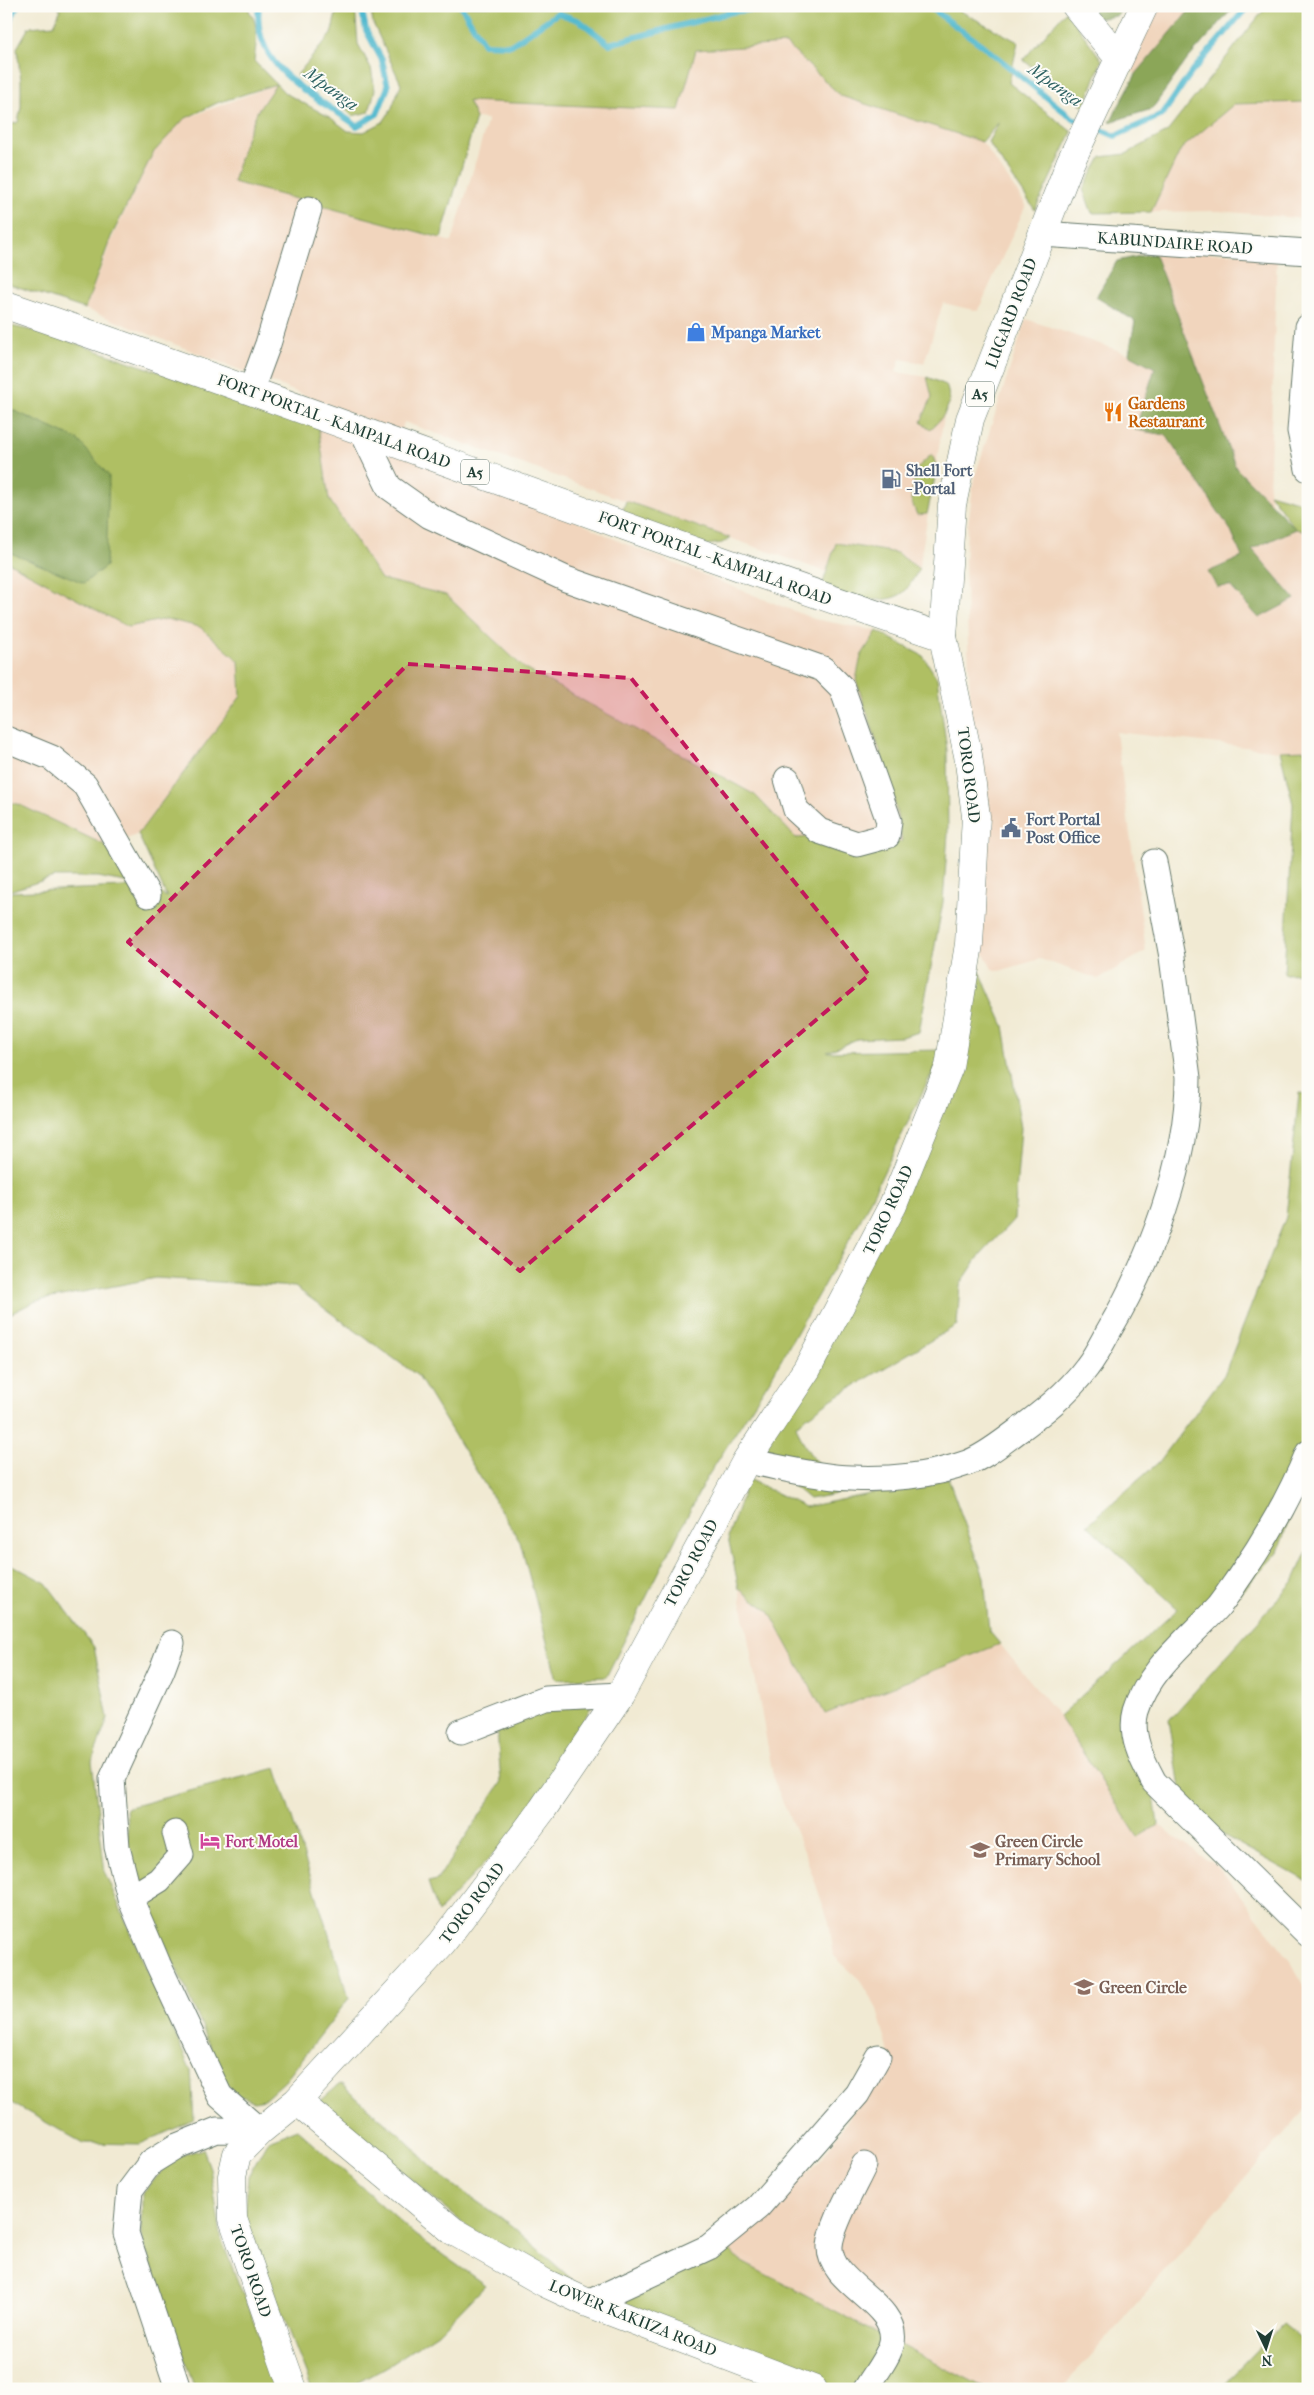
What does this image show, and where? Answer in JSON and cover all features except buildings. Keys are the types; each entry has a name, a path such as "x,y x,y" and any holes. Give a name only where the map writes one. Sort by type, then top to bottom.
{"main road":[{"path":"1076,6 1119,58"},
{"name":"LUGARD ROAD","path":"943,637 952,505 970,419 1070,164 1093,110 1144,6"},
{"name":"FORT PORTAL - KAMPALA ROAD","path":"6,305 251,390 831,600 943,637"},
{"name":"TORO ROAD","path":"293,2389 233,2219 232,2176 237,2154 260,2131 297,2101 442,1944 542,1810 620,1695 746,1461 807,1369 893,1205 950,1067 969,944 976,816 968,755 943,637"},
{"name":"LOWER KAKIIZA ROAD","path":"297,2101 452,2231 588,2304 813,2389"}],"street":[{"path":"1119,58 1159,6"},
{"path":"251,390 268,344 309,209"},
{"name":"KABUNDAIRE ROAD","path":"1042,234 1308,252"},
{"path":"1308,327 1300,431 1308,469"},
{"path":"362,431 389,486 430,516 566,579 823,669 842,688 889,822 887,836 858,844 819,831 796,810 787,779"},
{"path":"6,739 52,758 85,785 148,895"},
{"path":"746,1461 850,1478 899,1477 967,1463 991,1450 1038,1416 1063,1394 1088,1367 1136,1284 1150,1249 1166,1203 1188,1097 1188,1078 1172,957 1154,862"},
{"path":"1308,1453 1291,1494 1261,1545 1219,1606 1177,1649 1145,1689 1136,1712 1134,1733 1142,1759 1154,1782 1308,1934"},
{"path":"172,1643 162,1670 112,1779 117,1847 130,1898 158,1964 220,2096 260,2131"},
{"path":"461,1732 546,1699 620,1695"},
{"path":"130,1898 159,1880 181,1856 175,1833"},
{"path":"588,2304 709,2247 758,2207 857,2094 878,2057"},
{"path":"178,2389 126,2233 130,2190 151,2162 177,2146 218,2130 260,2131"},
{"path":"864,2165 834,2232 830,2246 834,2261 843,2275 880,2310 892,2334 892,2344 866,2389"}],"highlighted area":[{"path":"408,664 631,678 869,975 520,1271 128,942"}],"shaded area":[{"path":"1144,6 1196,6 1136,74 1117,60"},
{"path":"786,44 841,96 982,142 1026,205 978,311 943,303 924,363 900,359 896,372 927,377 946,385 950,397 944,416 919,569 897,553 836,543 826,572 404,422 401,433 85,309 114,234 153,153 184,119 277,84 257,112 245,140 233,182 452,242 488,119 476,118 468,101 679,110 695,50"},
{"path":"1308,102 1308,219 1219,211 1151,212 1181,149 1234,104"},
{"path":"1154,253 1277,253 1269,493 1272,505 1236,468"},
{"path":"1026,319 1129,354 1155,368 1135,430 1166,435 1231,529 1243,556 1208,572 1230,586 1259,618 1295,598 1252,549 1296,529 1308,533 1308,750 1280,751 1116,732 1146,951 1098,979 1040,959 999,971 992,969 979,944 965,561 967,533 974,479"},
{"path":"318,426 508,489 621,542 814,619 877,631 861,656 865,709 891,784 902,841 881,845 816,837 796,838 755,795 524,668 446,595 381,579 329,499"},
{"path":"6,561 128,627 166,619 200,627 239,661 241,696 138,834 109,847 20,805 6,801"},
{"name":"Green Circle","path":"739,1589 769,1611 825,1713 1000,1644 1059,1716 1138,1837 1158,1825 1221,1870 1290,1961 1308,1994 1308,2106 1062,2389 985,2389 739,2261 729,2249 822,2158 890,2056 877,2009 860,1980 834,1956 829,1922 804,1851 774,1781"}],"green space":[{"path":"58,6 250,6 249,11 256,28 254,61 285,93 331,118 348,131 364,132 383,122 391,110 401,84 373,23 370,6 951,6 1018,42 1009,83 1072,132 1035,210 988,142 999,122 982,142 841,96 786,44 696,50 679,110 468,101 476,118 441,238 233,182 247,136 257,112 276,84 217,103 184,119 153,153 111,237 85,309 6,283 6,126 18,122 21,107 21,81 17,48 29,27 54,25 60,11"},
{"path":"338,6 355,6 358,44 371,68 375,90 369,112 352,116 348,112 341,92 312,87 297,75 331,34"},
{"path":"1085,6 1126,6 1116,16 1096,19"},
{"path":"1193,6 1235,6 1187,60 1152,109 1110,122 1136,74"},
{"path":"1267,6 1308,6 1308,102 1234,104 1181,149 1151,212 1092,213 1083,189 1101,157 1126,154 1167,132"},
{"path":"1066,11 1102,60 1084,107 1023,60"},
{"path":"1154,253 1236,468 1296,529 1252,549 1295,599 1259,618 1230,586 1217,587 1208,572 1242,557 1230,529 1166,435 1135,430 1155,368 1129,354 1135,321 1096,297 1117,261"},
{"path":"6,325 48,334 318,426 329,499 381,579 446,595 524,668 755,795 796,838 816,837 881,845 902,841 891,784 856,680 861,656 877,631 923,656 937,678 947,750 948,834 943,902 919,1032 901,1037 857,1039 827,1052 943,1050 860,1221 772,1376 706,1479 606,1677 557,1679 520,1542 418,1376 295,1287 156,1278 36,1301 6,1316 6,896 12,892 146,886 98,877 54,877 6,892 6,801 20,805 109,847 149,887 167,897 138,834 241,696 239,661 200,627 166,619 128,627 6,561"},
{"path":"927,377 946,385 949,399 946,410 940,420 930,430 921,422 932,397"},
{"path":"6,407 78,440 109,476 106,566 84,583 6,551"},
{"path":"932,454 937,468 927,514 917,515 911,500 916,469"},
{"path":"1269,493 1308,504 1308,533 1296,529"},
{"path":"626,501 730,538 722,543 700,546 621,516"},
{"path":"836,543 897,553 919,569 904,592 895,597 875,600 863,599 821,589"},
{"path":"1308,750 1308,973 1284,974 1293,804 1280,751"},
{"path":"974,958 1004,1026 1021,1128 1014,1219 978,1258 960,1285 957,1325 832,1399 796,1425 810,1454 847,1492 809,1499 752,1451 878,1228"},
{"path":"1299,1093 1308,1094 1308,1463 1278,1552 1188,1650 1142,1705 1158,1825 1138,1837 1059,1716 1178,1609 1087,1525 1159,1462 1224,1375 1286,1217"},
{"path":"948,1478 984,1577 989,1631 1000,1644 825,1714 769,1611 739,1589 728,1537 748,1479 805,1507"},
{"path":"1308,1549 1308,1882 1194,1819 1182,1799 1169,1720 1293,1582"},
{"path":"6,1562 46,1583 94,1647 108,1718 92,1761 105,1873 191,2071 194,2120 140,2144 83,2143 6,2100"},
{"path":"599,1692 535,1811 438,1912 428,1882 437,1880 501,1783 496,1716"},
{"path":"276,1768 349,1998 286,2080 265,2099 254,2101 235,2094 222,2077 192,2002 130,1869 126,1808"},
{"path":"340,2084 399,2134 445,2179 512,2226 577,2284 561,2283 470,2229 319,2102"},
{"path":"297,2129 415,2235 485,2285 438,2333 386,2367 346,2389 312,2389 245,2217 248,2176 268,2140"},
{"path":"203,2149 210,2168 222,2241 280,2389 195,2389 142,2240 142,2194 173,2158"},
{"path":"729,2249 740,2261 887,2338 858,2389 836,2389 609,2302"},
{"path":"1283,2324 1308,2344 1308,2389 1219,2389"},
{"path":"899,2344 985,2389 873,2389"}],"waterway":[{"name":"Mpanga","path":"6,70 10,19 17,6"},
{"name":"Mpanga","path":"259,6 259,28 265,47 275,63 305,91 357,126 377,114 388,87 382,60 366,30 361,6"},
{"name":"Mpanga","path":"461,6 484,44 511,45 558,13 580,21 609,44 732,12 777,6"},
{"name":"Mpanga","path":"928,6 982,45 1072,118 1082,121"},
{"name":"Mpanga","path":"1093,126 1115,136 1162,115 1191,73 1248,6"}],"place":[{"name":"Mpanga Market","path":"696,332"},
{"name":"Gardens Restaurant","path":"1113,412"},
{"name":"Shell Fort - Portal","path":"891,479"},
{"name":"Fort Portal Post Office","path":"1011,828"},
{"name":"Fort Motel","path":"210,1841"},
{"name":"Green Circle Primary School","path":"980,1850"},
{"name":"Green Circle","path":"1084,1987"}]}
